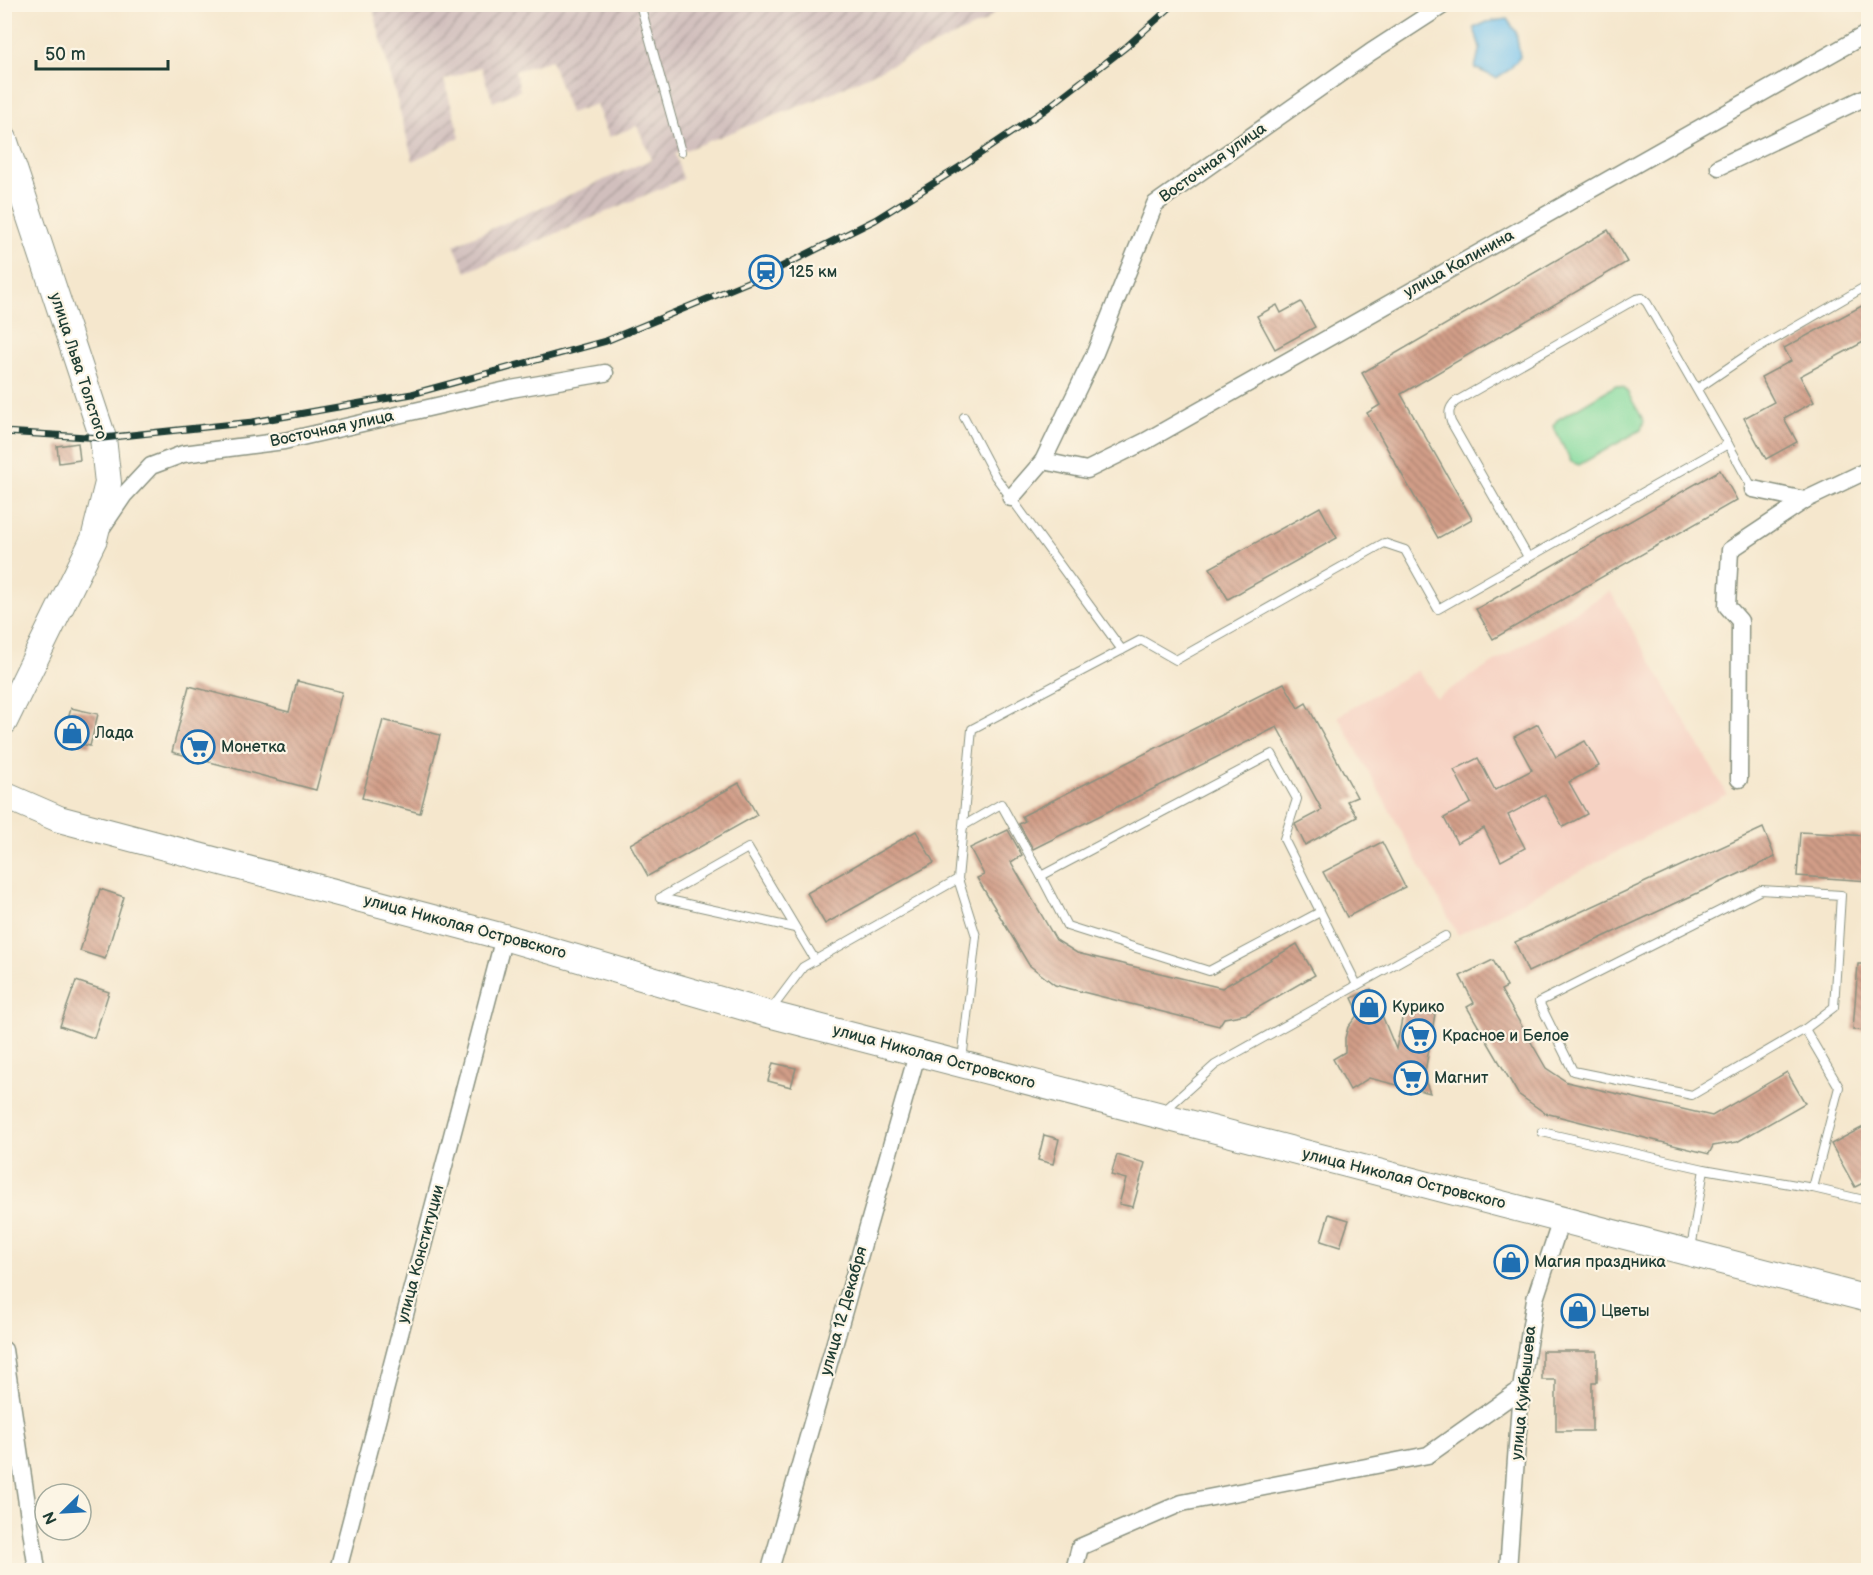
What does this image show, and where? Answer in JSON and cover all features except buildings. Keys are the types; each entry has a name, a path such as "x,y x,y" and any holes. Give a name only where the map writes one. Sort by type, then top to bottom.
{"main road":[{"name":"улица Льва Толстого","path":"4,139 103,438 108,483 94,539 4,722"},
{"name":"улица Николая Островского","path":"4,795 59,819 504,937 768,1014 1869,1299"}],"street":[{"name":"Восточная улица","path":"1011,498 1043,461 1095,353 1155,204 1371,52 1444,4"},
{"name":"улица Калинина","path":"1043,461 1087,470 1146,441 1869,33"},
{"path":"1719,167 1869,96"},
{"name":"Восточная улица","path":"94,539 124,495 151,466 183,454 284,441 511,389 605,373"},
{"path":"1739,779 1740,621 1727,606 1730,550 1805,500 1869,470"},
{"path":"1754,489 1805,500"},
{"name":"улица Конституции","path":"338,1570 504,937"},
{"name":"улица 12 Декабря","path":"770,1570 918,1051"},
{"name":"улица Куйбышева","path":"1508,1570 1521,1389 1535,1299 1561,1220"},
{"path":"4,1350 37,1570"},
{"path":"1074,1570 1080,1547 1182,1503 1428,1455 1521,1389"}],"lane":[{"path":"640,4 681,152"},
{"path":"1697,389 1750,353 1869,285"},
{"path":"1528,557 1451,422 1449,416 1451,406 1640,298 1645,299 1754,489"},
{"path":"964,417 995,476 1122,650"},
{"path":"961,1064 976,936 958,879 972,729 1141,640 1176,660 1384,543 1405,550 1438,609 1728,444"},
{"path":"1041,876 1272,754 1297,799 1284,839 1357,985"},
{"path":"963,826 1001,804 1067,926 1209,971 1320,912"},
{"path":"795,928 660,898 748,848 815,960"},
{"path":"768,1014 803,967 958,879"},
{"path":"1761,890 1841,895 1834,1007 1804,1029 1692,1095 1573,1071 1539,1002 1761,890"},
{"path":"1159,1116 1215,1065 1445,936"},
{"path":"1804,1029 1839,1087 1814,1188"},
{"path":"1542,1132 1704,1169 1814,1188 1869,1201"},
{"path":"1690,1253 1704,1169"}],"shaded area":[{"path":"372,5 1004,5 984,22 813,101 675,154 683,179 466,272 454,245 652,159 637,126 609,137 596,104 570,113 551,60 515,71 520,90 493,102 481,67 444,80 460,137 413,161"},
{"path":"1610,591 1727,794 1458,935 1338,716 1417,670 1436,698"}],"green space":[{"path":"1616,385 1625,388 1644,421 1641,430 1579,465 1571,462 1553,426 1557,420"}],"water":[{"path":"1507,19 1516,32 1520,57 1509,70 1496,78 1475,68 1480,47 1474,28 1487,22"}],"railway":[{"path":"4,432 103,438 253,422 412,394 606,341 767,274 875,220 1046,109 1126,47 1174,4"}],"place":[{"name":"125 км","path":"766,272"},
{"name":"Лада","path":"72,733"},
{"name":"Монетка","path":"198,747"},
{"name":"Курико","path":"1369,1007"},
{"name":"Красное и Белое","path":"1419,1036"},
{"name":"Магнит","path":"1411,1078"},
{"name":"Магия праздника","path":"1511,1262"},
{"name":"Цветы","path":"1578,1311"}]}
